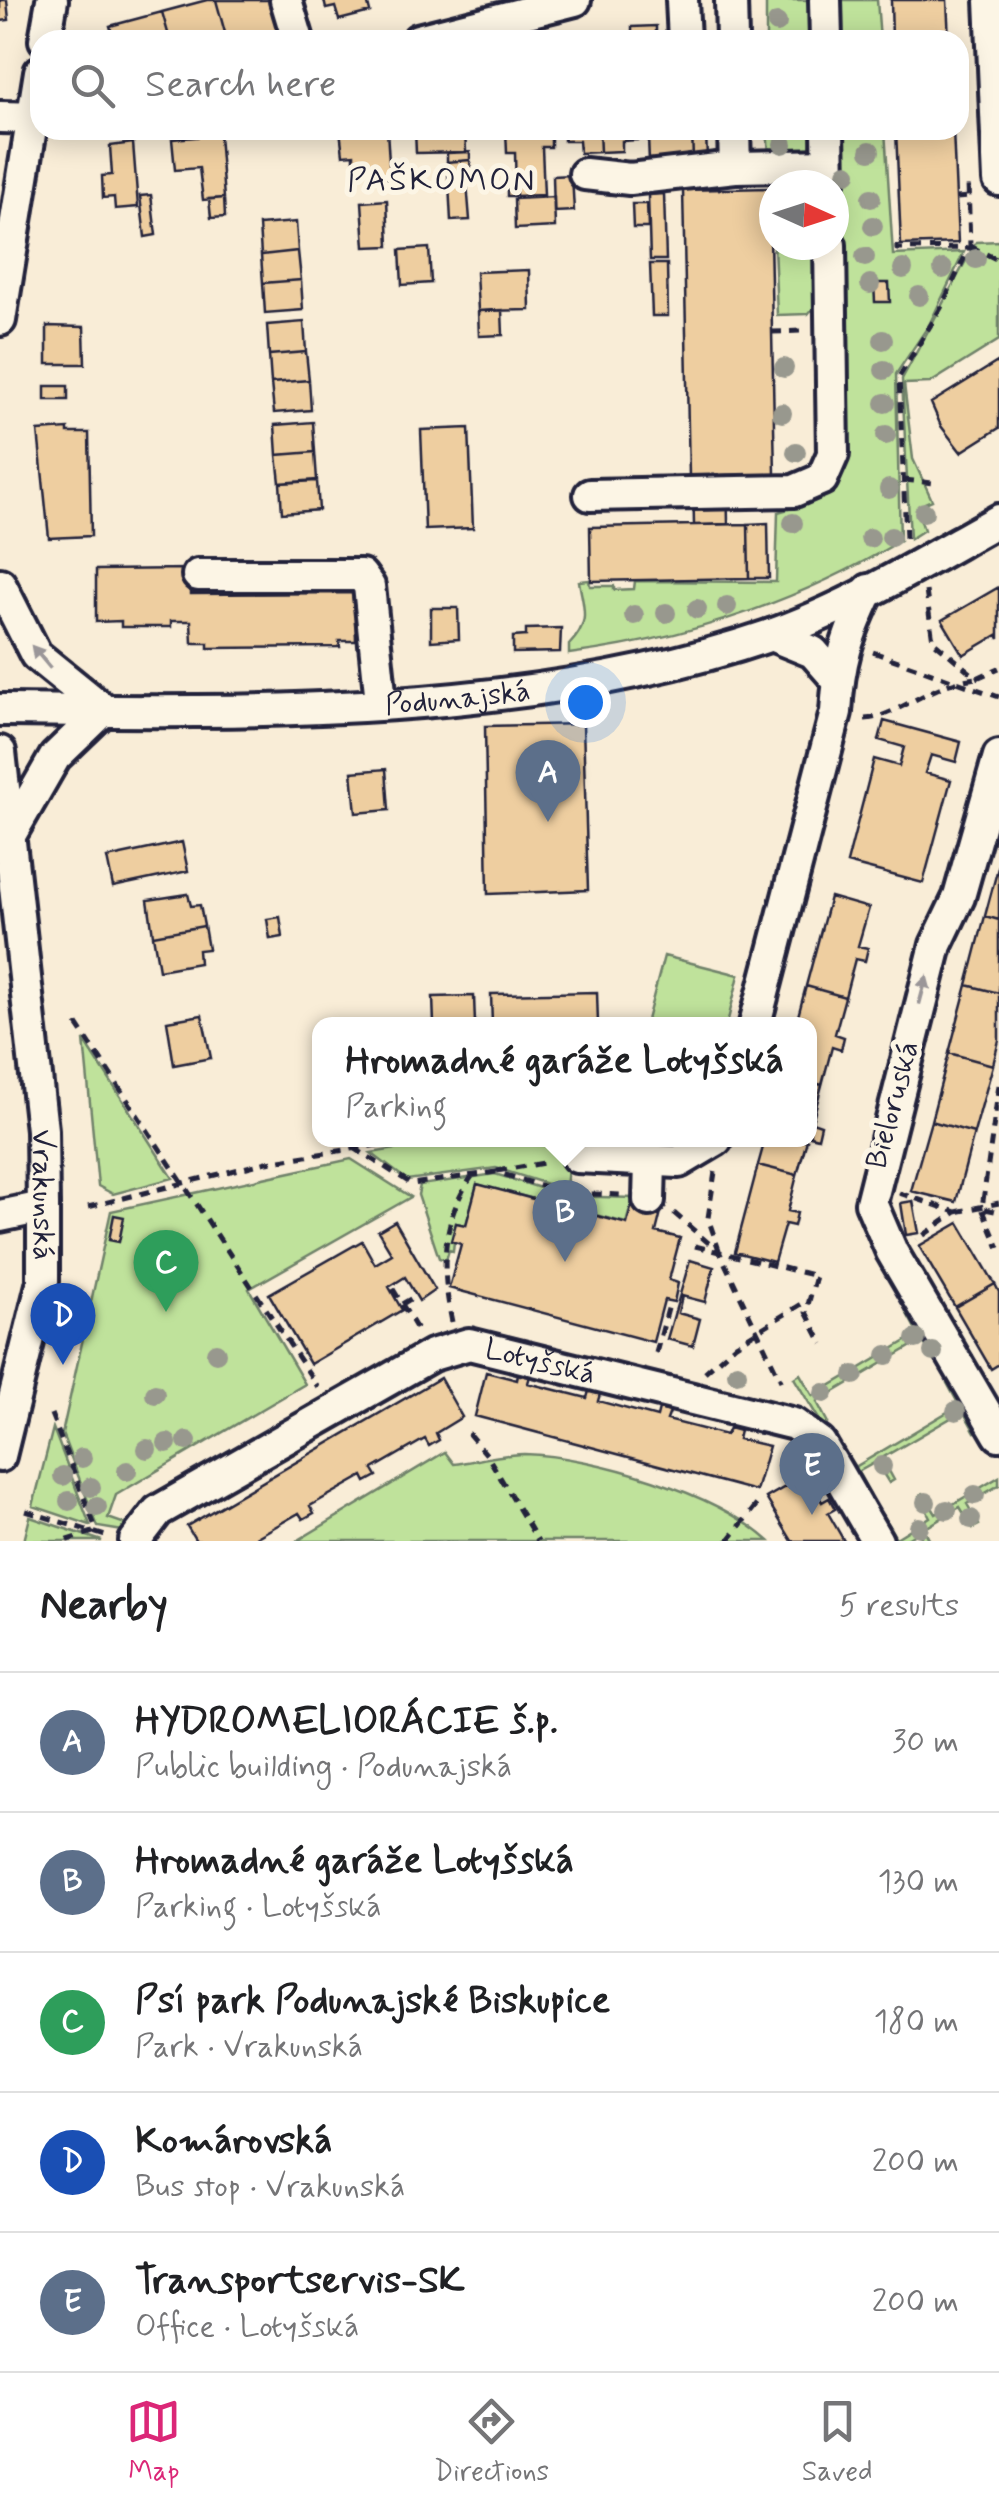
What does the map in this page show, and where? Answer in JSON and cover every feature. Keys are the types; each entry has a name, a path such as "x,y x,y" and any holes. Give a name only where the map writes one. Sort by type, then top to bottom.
{"street":[{"path":"47,30 52,0"},
{"path":"286,0 295,30"},
{"path":"457,30 575,0"},
{"path":"682,0 684,30"},
{"path":"731,0 732,30"},
{"path":"825,0 826,30"},
{"path":"990,0 999,180"},
{"path":"0,117 30,118"},
{"path":"0,320 32,140"},
{"path":"734,140 735,167"},
{"path":"828,140 828,170"},
{"path":"584,174 630,180 735,167 770,170"},
{"path":"590,496 794,491 822,479 833,454 830,260"},
{"name":"Podunajská","path":"0,710 382,702 558,686 696,658 771,635 868,590 999,520"},
{"path":"198,575 361,575 369,586 382,702"},
{"path":"0,584 36,655 104,710 55,757 4,830"},
{"path":"758,1017 836,712 835,677 868,590"},
{"path":"771,635 813,652 835,677"},
{"name":"Vrakunská","path":"0,752 4,830 42,1130 44,1207 44,1281 0,1456"},
{"name":"Bieloruská","path":"999,756 959,898 936,945 872,1186 875,1218 892,1252 999,1434"},
{"path":"570,1159 679,1162 704,1147"},
{"path":"649,1198 650,1161"},
{"path":"0,1216 44,1207"},
{"name":"Lotyšská","path":"444,1350 484,1344 794,1424 820,1443 877,1541"},
{"path":"135,1541 158,1512 444,1350"}],"path":[{"path":"962,20 963,30"},
{"path":"906,543 899,377 941,308 970,247 968,167"},
{"path":"956,198 969,197"},
{"path":"897,245 897,249 970,247 996,260"},
{"path":"904,480 934,483"},
{"path":"925,584 933,641 977,678"},
{"path":"870,651 999,697"},
{"path":"836,712 868,720 954,680 977,678 999,668"},
{"path":"77,1024 179,1184 254,1286 332,1410"},
{"path":"999,1086 982,1208 999,1248"},
{"path":"88,1207 361,1147"},
{"path":"354,1148 412,1184 570,1159"},
{"path":"496,1172 564,1193 660,1197 720,1253"},
{"path":"444,1350 444,1248 456,1202 473,1175"},
{"path":"872,1186 956,1212 999,1202"},
{"path":"709,1208 720,1253 780,1380"},
{"path":"982,1208 999,1212"},
{"path":"892,1252 926,1235 956,1212"},
{"path":"696,1246 816,1276 806,1312 823,1344"},
{"path":"392,1289 444,1350"},
{"path":"402,1304 414,1297"},
{"path":"705,1372 756,1330 810,1299"},
{"path":"656,1353 669,1305"},
{"path":"50,1414 95,1526 93,1532"},
{"path":"468,1432 487,1455 538,1541"},
{"path":"728,1541 758,1503"},
{"path":"26,1511 121,1541"},
{"path":"64,1541 93,1532"}],"green space":[{"path":"766,0 811,0 812,30 766,30"},
{"path":"841,0 877,0 879,30 842,30"},
{"path":"768,140 811,140 809,156 769,153"},
{"path":"843,140 886,140 893,255 964,252 929,325 896,374 900,541 822,582 740,614 656,638 569,654 569,645 583,621 579,581 589,580 590,586 614,586 614,590 634,589 635,581 776,582 778,512 806,504 831,488 843,471 849,449 845,260 849,260 849,170 844,170"},
{"path":"999,241 999,340 930,383 904,384 913,459 932,500 925,503 931,516 921,521 924,530 910,539 902,379 976,242"},
{"path":"775,260 815,260 815,306 808,314 777,315"},
{"path":"664,956 739,975 729,1017 648,1017"},
{"path":"84,1040 173,1178 113,1194 98,1186"},
{"path":"407,1147 569,1147 566,1190 496,1168 407,1180 371,1153"},
{"path":"351,1159 411,1197 249,1289 305,1384 116,1495 108,1518 131,1526 129,1532 98,1527 62,1434 111,1211"},
{"path":"495,1174 566,1196 633,1198 626,1223 477,1184 466,1225 456,1223 453,1251 449,1250 446,1260 439,1258 418,1195 420,1185"},
{"path":"911,1309 940,1358 935,1361 922,1340 817,1402 828,1423 823,1426 794,1378 800,1374 813,1396 918,1334 906,1312"},
{"path":"952,1380 981,1429 975,1432 963,1411 882,1458 894,1480 889,1483 876,1462 858,1472 870,1494 864,1497 836,1449 841,1446 855,1467 959,1405 947,1383"},
{"path":"53,1428 90,1525 33,1506"},
{"path":"445,1452 454,1464 524,1454 619,1470 718,1507 769,1541 297,1541"},
{"path":"999,1477 999,1485 967,1504 979,1525 973,1528 960,1507 924,1529 930,1541 923,1541 918,1532 904,1541 889,1541 877,1520 883,1516 896,1538 930,1517 919,1496 923,1493 936,1514"},
{"path":"30,1517 102,1541 24,1541"}],"building":[{"path":"0,0 7,0 9,20 0,21"},
{"path":"216,0 224,30 167,30 162,12"},
{"path":"216,0 272,0 280,30 224,30"},
{"path":"324,0 367,0 370,12 339,20 335,7 326,9"},
{"path":"891,0 947,0 948,30 892,30"},
{"path":"162,12 167,30 111,30 110,26"},
{"path":"656,26 656,30 632,30"},
{"path":"172,140 219,140 224,198 203,200 199,168 175,170"},
{"path":"341,140 388,140 390,178 371,180 370,165 354,167 354,154 343,155"},
{"path":"415,140 465,140 466,152 416,153"},
{"path":"506,140 551,140 551,147 542,147 544,195 516,196 515,153 507,153"},
{"path":"599,140 600,152 580,153 579,141 564,141"},
{"path":"599,140 637,140 622,141 622,151 600,152"},
{"path":"648,140 692,140 693,160 649,162"},
{"path":"692,140 706,140 707,160 693,160"},
{"path":"896,140 953,140 958,243 901,245"},
{"path":"133,143 138,207 115,209 114,197 103,198 102,176 112,175 110,146"},
{"path":"470,152 470,160 447,162 447,153"},
{"path":"470,160 471,172 448,174 447,162"},
{"path":"471,172 472,182 449,184 448,174"},
{"path":"572,175 574,211 554,212 553,176"},
{"path":"507,178 515,178 516,196 507,196"},
{"path":"467,183 470,220 451,221 449,184"},
{"path":"759,188 759,260 771,260 775,474 689,476 683,190"},
{"path":"664,194 666,260 650,260 648,195"},
{"path":"151,195 156,235 145,237 140,196"},
{"path":"554,197 555,227 515,229 514,199"},
{"path":"224,198 225,217 211,218 209,199"},
{"path":"387,200 389,246 365,247 362,202"},
{"path":"632,204 647,204 648,228 633,228"},
{"path":"296,222 298,251 261,255 259,225"},
{"path":"429,248 431,283 402,285 400,250"},
{"path":"298,251 301,280 263,283 261,255"},
{"path":"650,264 667,264 668,316 652,316"},
{"path":"529,270 530,310 478,311 476,272"},
{"path":"301,280 303,310 265,313 263,283"},
{"path":"874,283 889,283 890,302 875,302"},
{"path":"502,310 503,335 479,336 478,311"},
{"path":"304,322 306,352 269,355 267,325"},
{"path":"47,326 84,327 85,364 47,364"},
{"path":"306,352 309,380 271,383 269,355"},
{"path":"999,361 999,428 961,452 941,426 931,403"},
{"path":"309,380 311,410 274,413 271,383"},
{"path":"45,386 68,386 68,400 45,400"},
{"path":"313,422 315,452 277,455 275,425"},
{"path":"469,428 473,528 425,530 421,430"},
{"path":"68,429 68,433 89,433 91,536 49,538 38,431"},
{"path":"315,452 317,480 280,483 277,455"},
{"path":"727,475 728,524 694,525 693,476"},
{"path":"317,481 319,510 282,513 280,483"},
{"path":"768,523 769,578 749,578 748,524"},
{"path":"748,524 749,578 591,581 590,527"},
{"path":"191,569 191,594 355,593 356,641 339,641 340,647 208,648 208,643 192,643 191,621 171,621 171,627 121,627 121,621 96,622 96,570"},
{"path":"999,587 999,639 997,635 963,655 942,620"},
{"path":"431,608 458,608 459,639 431,641"},
{"path":"561,628 560,652 513,653 513,637 526,636 526,629"},
{"path":"884,721 961,742 956,762 931,755 925,773 951,780 923,883 847,863 874,759 899,766 904,747 879,740"},
{"path":"583,724 588,890 488,894 485,726"},
{"path":"386,769 389,810 356,813 352,772"},
{"path":"182,842 188,871 113,887 107,858"},
{"path":"999,864 999,920 985,916"},
{"path":"188,894 191,906 200,905 204,926 153,935 148,900"},
{"path":"830,897 869,908 858,946 868,948 865,961 855,959 845,997 806,986"},
{"path":"985,916 999,920 999,993 967,985"},
{"path":"280,917 283,937 270,939 267,919"},
{"path":"204,926 208,949 198,950 199,963 159,970 153,935"},
{"path":"967,985 999,993 999,1040 993,1065 949,1053"},
{"path":"806,986 845,997 835,1034 844,1037 841,1050 832,1047 822,1085 817,1084 817,1017 798,1017"},
{"path":"597,992 598,1017 492,1017 491,994"},
{"path":"474,996 475,1017 434,1017 433,997"},
{"path":"202,1015 211,1058 174,1065 167,1021"},
{"path":"949,1053 993,1065 974,1133 931,1121"},
{"path":"931,1121 974,1133 956,1202 911,1191"},
{"path":"763,1147 805,1147 797,1175 758,1165"},
{"path":"758,1165 797,1175 788,1211 797,1213 794,1226 785,1224 774,1262 735,1252"},
{"path":"477,1184 627,1224 634,1196 663,1204 656,1232 680,1238 669,1280 678,1283 674,1302 664,1300 653,1342 449,1288 461,1244 451,1241 456,1223 466,1225"},
{"path":"913,1201 919,1233 906,1235 901,1203"},
{"path":"114,1215 124,1217 119,1242 109,1240"},
{"path":"395,1221 435,1290 419,1301 405,1277 389,1287 402,1310 310,1364 269,1294 362,1241 375,1264 392,1254 378,1231"},
{"path":"959,1223 995,1284 955,1307 919,1246"},
{"path":"690,1260 714,1267 705,1302 682,1296 678,1313 700,1319 693,1346 667,1339"},
{"path":"995,1284 999,1292 999,1364 991,1369 955,1307"},
{"path":"486,1372 517,1380 518,1373 530,1376 528,1383 587,1398 589,1391 600,1394 598,1401 657,1417 659,1409 670,1412 667,1420 726,1435 729,1428 740,1431 738,1439 769,1446 756,1491 475,1416"},
{"path":"440,1378 462,1417 436,1433 439,1440 429,1446 425,1439 373,1469 377,1476 366,1482 363,1476 310,1506 314,1513 303,1519 299,1513 250,1541 196,1541 187,1526"},
{"path":"806,1475 822,1502 829,1498 835,1509 828,1513 844,1541 792,1541 766,1498"}],"place":[{"name":"HYDROMELIORÁCIE š.p.","path":"548,822"},
{"name":"Hromadné garáže Lotyšská","path":"565,1262"},
{"name":"Psí park Podunajské Biskupice","path":"166,1312"},
{"name":"Komárovská","path":"63,1365"},
{"name":"Transportservis-SK","path":"812,1515"}],"district":[{"name":"PAŠKOMON","path":"442,181"}]}
